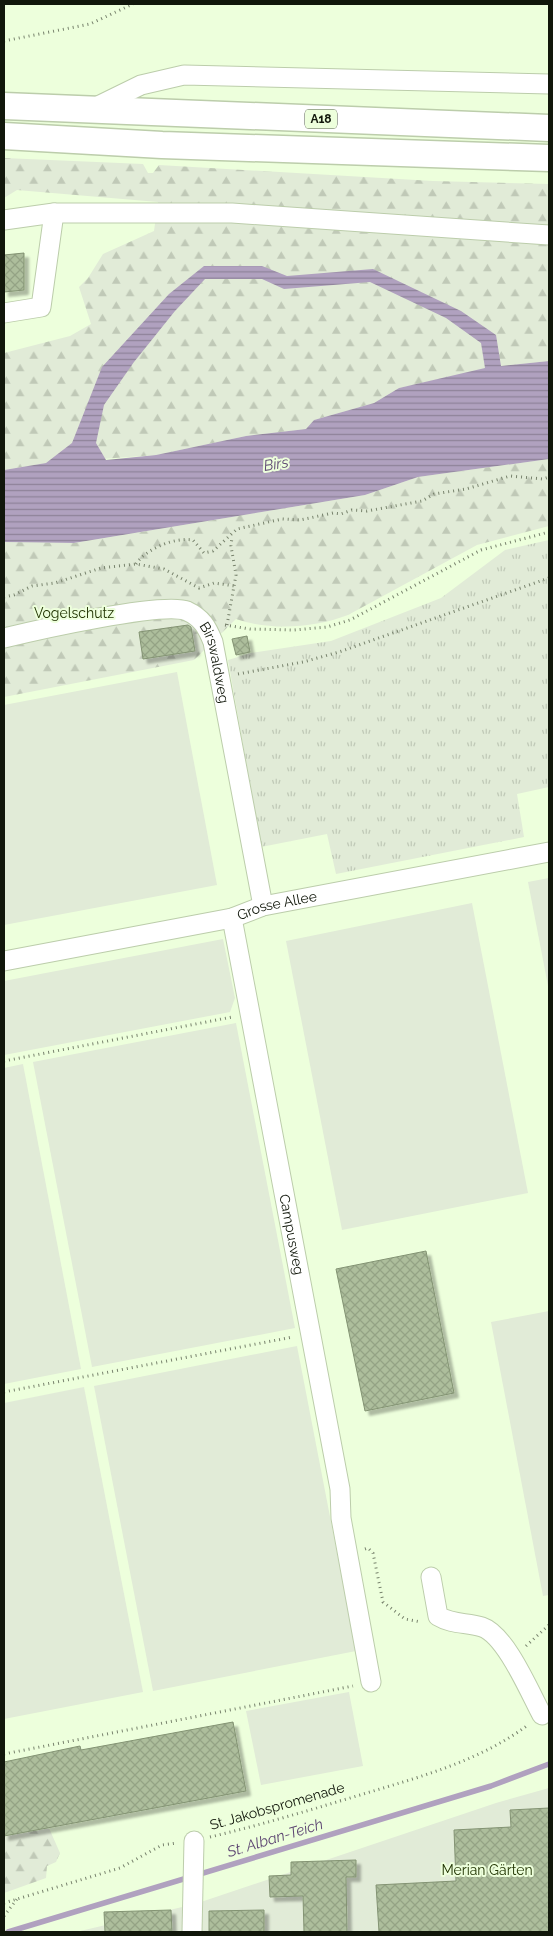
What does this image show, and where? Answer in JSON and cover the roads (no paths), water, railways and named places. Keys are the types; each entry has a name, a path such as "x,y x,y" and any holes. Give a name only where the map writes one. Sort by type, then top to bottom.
{"highway":[{"path":"4,90 66,93 94,108"},
{"name":"A18","path":"4,106 94,108 549,128"},
{"path":"4,136 549,160"}],"lane":[{"path":"94,108 141,85 184,75 549,84"},
{"path":"4,313 41,307 54,213"},
{"path":"4,220 54,213 232,214 549,236"},
{"name":"Birswaldweg","path":"4,638 69,622 166,609 185,610 204,622 214,642 263,906"},
{"name":"Grosse Allee","path":"4,961 232,918 263,906 549,852"},
{"name":"Campusweg","path":"232,918 340,1489 341,1518 371,1682"},
{"path":"431,1577 438,1616 448,1622 483,1627 499,1639 542,1715"},
{"path":"192,1932 195,1892 194,1841"}],"water":[{"name":"Birs","path":"204,266 262,266 287,276 373,269 461,311 496,335 501,366 549,361 549,459 418,477 365,495 74,543 4,542 4,470 46,463 72,443 102,367 169,294","holes":["205,279 262,279 284,289 370,282 446,318 481,343 485,368 399,388 374,403 314,420 306,429 246,436 156,455 106,460 96,443 104,405 134,362 175,311"]}],"waterway":[{"name":"St. Alban-Teich","path":"8,1932 491,1786 549,1764"}],"park label":[{"name":"Vogelschutz","path":"74,613"},
{"name":"Merian Gärten","path":"487,1870"}]}
